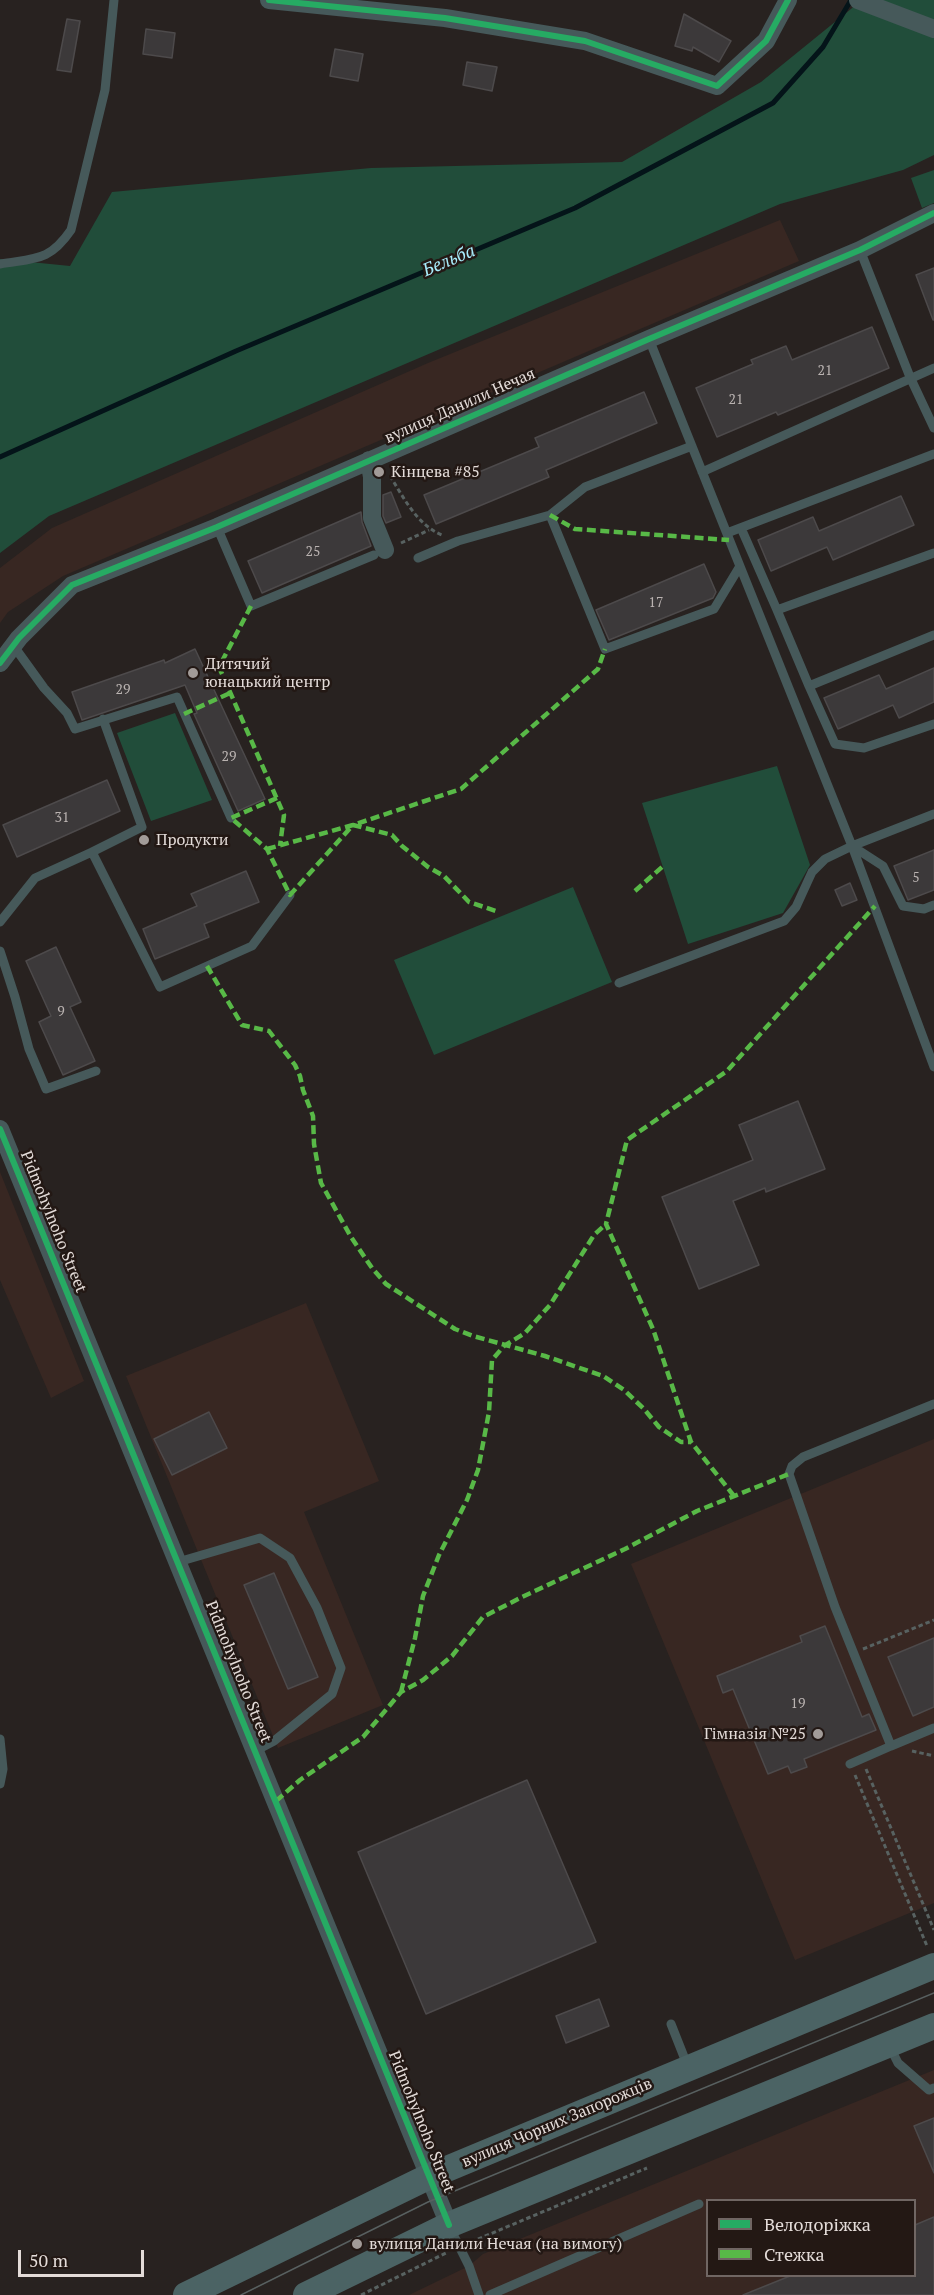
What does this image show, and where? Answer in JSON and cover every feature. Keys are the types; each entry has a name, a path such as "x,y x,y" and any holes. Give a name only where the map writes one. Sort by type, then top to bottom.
{"main road":[{"name":"вулиця Чорних Запорожців","path":"186,2295 429,2176 688,2068 932,1958"},
{"path":"306,2295 454,2236 934,2026"}],"street":[{"path":"269,0 445,18 585,41 717,86 766,41 788,0"},
{"path":"862,1 934,29"},
{"name":"вулиця Данили Нечая","path":"13,645 72,585 217,527 860,250 934,213"},
{"path":"373,459 372,518 380,553"},
{"path":"0,663 13,645"},
{"name":"Pidmohylnoho Street","path":"0,1128 454,2236"}],"lane":[{"path":"0,264 45,256 59,247 71,230 105,90 114,0"},
{"path":"860,250 910,377 934,428"},
{"path":"649,339 852,846 934,1067"},
{"path":"702,472 934,368"},
{"path":"418,558 458,541 550,514 585,487 692,447"},
{"path":"727,533 934,454"},
{"path":"550,514 605,649 714,609 740,566"},
{"path":"217,527 251,606 380,553"},
{"path":"741,528 835,744 864,748 934,724"},
{"path":"777,610 934,553"},
{"path":"809,686 934,635"},
{"path":"13,645 44,688 67,713 75,729 177,697 231,818"},
{"path":"0,922 36,878 142,827 103,719"},
{"path":"619,983 784,921 796,907 812,872 825,859 934,814"},
{"path":"852,846 883,866 903,906 924,909 934,905"},
{"path":"92,852 160,987 252,946 290,895"},
{"path":"0,951 29,1048 46,1089 96,1071"},
{"path":"891,1746 854,1653 789,1474 792,1466 803,1457 934,1404"},
{"path":"178,1562 260,1538 290,1558 317,1608 341,1668 332,1694 274,1741 255,1750"},
{"path":"850,1764 934,1728"},
{"path":"0,1739 3,1769 0,1784"},
{"path":"671,2024 688,2068"},
{"path":"889,2044 898,2063 929,2090 934,2088"},
{"path":"490,2295 699,2204"},
{"path":"454,2236 469,2265 479,2295"}],"path":[{"path":"373,459 429,530 458,541"},
{"path":"854,1653 934,1620"},
{"path":"862,1759 934,1930"},
{"path":"850,1764 932,1958"},
{"path":"361,2295 454,2236 657,2164"}],"shaded area":[{"path":"780,220 799,261 63,576 8,612 0,623 0,568 52,528 428,363"},
{"path":"0,1172 84,1381 51,1398 0,1280"},
{"path":"306,1303 379,1481 304,1512 383,1705 278,1748 126,1376"},
{"name":"Гімназія №25","path":"934,1439 934,1903 795,1960 631,1564"},
{"path":"934,2070 934,2295 409,2295 469,2266 483,2254"}],"green space":[{"path":"862,0 934,0 934,155 903,170 780,204 49,516 0,553 0,259 70,266 112,192 371,168 622,162 761,82"},
{"path":"934,170 934,203 922,208 911,178"},
{"path":"175,713 212,800 151,821 117,733"},
{"path":"777,766 810,865 783,913 688,944 642,803"},
{"path":"573,887 612,982 434,1055 394,960"}],"building":[{"path":"684,14 731,41 719,62 693,47 692,51 675,46"},
{"path":"67,19 80,21 71,72 57,70"},
{"path":"146,29 175,33 172,58 143,54"},
{"path":"335,49 363,54 358,81 330,76"},
{"path":"467,62 497,67 492,91 463,85"},
{"path":"934,268 934,320 933,320 916,275"},
{"path":"872,327 889,368 778,415 776,412 717,437 696,388 753,364 751,360 786,346 792,360"},
{"path":"644,392 657,423 546,470 549,477 436,524 424,495 539,447 535,438"},
{"path":"391,492 401,517 386,523 383,516 383,495"},
{"path":"901,496 914,525 833,560 827,547 771,571 758,540 813,517 819,531"},
{"path":"361,512 362,522 371,546 262,593 248,561"},
{"path":"704,564 716,592 713,598 609,640 596,610"},
{"path":"195,649 265,799 238,811 194,714 197,713 185,685 82,720 72,692 164,660 165,663"},
{"path":"934,668 934,702 899,718 893,705 838,729 824,698 879,675 886,689"},
{"path":"107,780 120,811 17,857 3,825"},
{"path":"934,850 934,890 908,900 894,866"},
{"path":"246,871 259,902 204,924 209,937 155,959 143,929 197,906 191,894"},
{"path":"850,883 857,900 842,906 835,890"},
{"path":"56,947 81,1002 70,1007 95,1061 63,1075 39,1022 51,1016 26,961"},
{"path":"798,1101 825,1169 766,1192 765,1188 733,1201 759,1265 699,1289 662,1197 753,1160 739,1125"},
{"path":"209,1412 227,1448 172,1475 154,1439"},
{"path":"274,1573 318,1677 288,1689 244,1585"},
{"path":"825,1626 862,1717 869,1714 876,1730 804,1759 807,1767 791,1773 788,1766 768,1774 733,1689 723,1693 717,1676 802,1642 800,1636"},
{"path":"934,1638 934,1707 913,1716 888,1657"},
{"path":"527,1780 596,1942 426,2014 358,1852"},
{"path":"599,1999 609,2026 566,2043 556,2016"},
{"path":"934,2118 934,2173 914,2126"},
{"path":"934,2217 934,2295 743,2295 788,2277 916,2277 916,2225"}],"waterway":[{"name":"Бельба","path":"0,457 236,351 575,208 773,103 823,47 851,0"}],"tram line":[{"path":"241,2295 428,2202 934,1993"}],"marked path":[{"path":"550,515 575,529 729,540"},
{"path":"251,606 219,667 284,815 280,846"},
{"path":"267,849 353,825 461,789 598,669 605,649"},
{"path":"184,714 230,693"},
{"path":"277,798 231,818 267,849 290,895 353,825 392,835 428,867 444,876 469,902 499,912"},
{"path":"635,891 662,867"},
{"path":"734,1496 691,1442 653,1329 606,1224 627,1140 727,1071 875,906"},
{"path":"207,966 242,1025 269,1031 295,1065 313,1116 314,1144 321,1183 351,1237 386,1284 455,1329 603,1376 624,1390 659,1427 681,1442 691,1442"},
{"path":"401,1692 423,1596 439,1555 467,1500 478,1470 489,1412 492,1360 504,1346 525,1333 550,1305 594,1235 606,1224"},
{"path":"276,1801 300,1780 363,1737 401,1692 423,1680 452,1656 483,1617 625,1549 697,1511 789,1474"}],"cycle path":[{"path":"269,0 445,18 585,41 717,86 766,41 788,0"},
{"path":"0,663 19,638 72,585 217,527 860,250 934,213"},
{"path":"0,1129 449,2225"}],"place":[{"name":"Кінцева #85","path":"379,472"},
{"name":"Дитячий юнацький центр","path":"193,673"},
{"name":"Продукти","path":"144,840"},
{"name":"Гімназія №25","path":"818,1734"},
{"name":"вулиця Данили Нечая (на вимогу)","path":"357,2244"}]}
